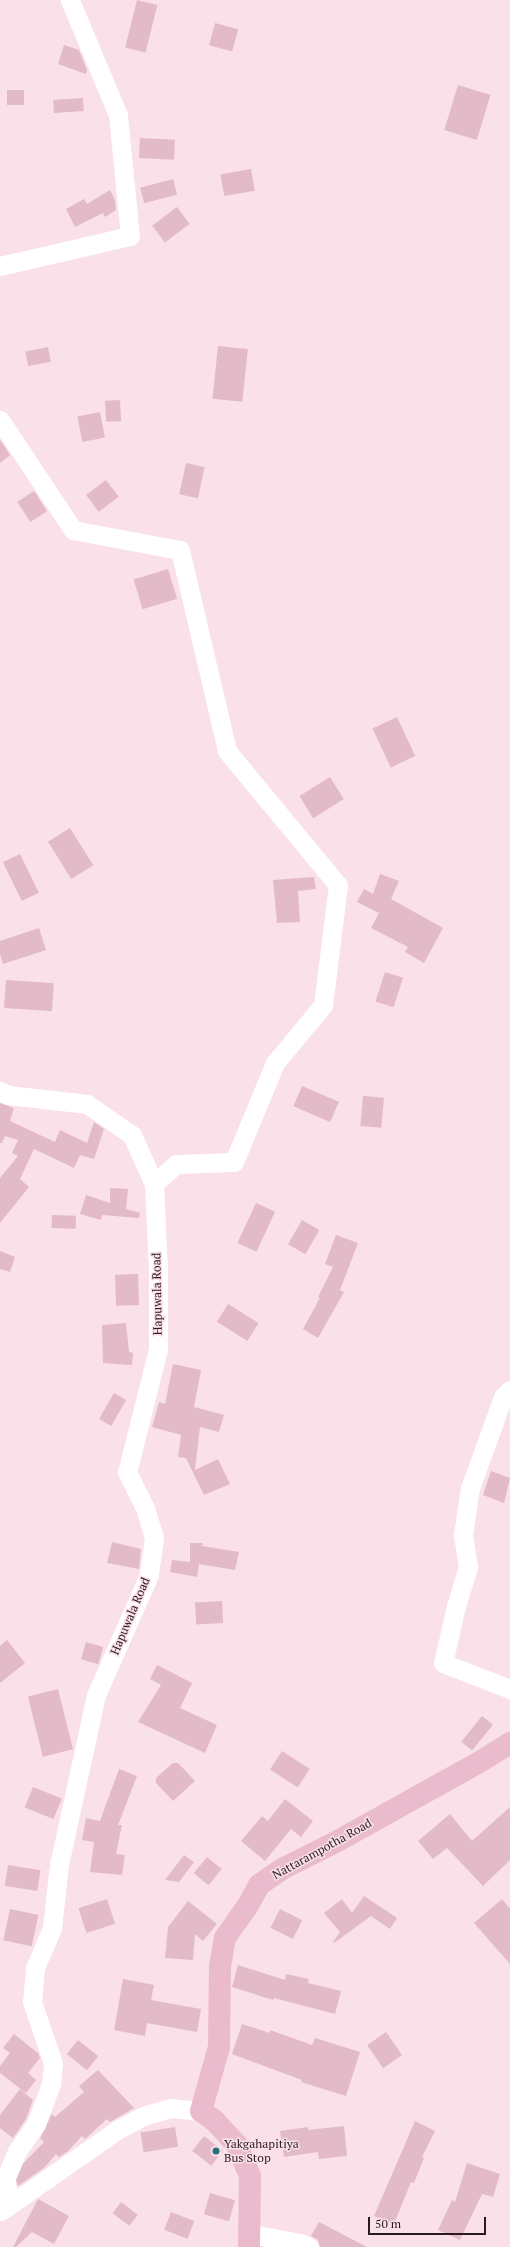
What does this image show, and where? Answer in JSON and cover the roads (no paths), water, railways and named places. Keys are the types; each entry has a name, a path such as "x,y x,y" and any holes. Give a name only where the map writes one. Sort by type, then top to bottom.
{"main road":[{"name":"Nattarampotha Road","path":"201,2111 216,2063 219,2047 220,1966 225,1938 247,1907 259,1885 282,1869 471,1767 510,1743"},
{"path":"201,2111 226,2132 237,2145 250,2176 250,2240"}],"street":[{"path":"0,266 130,236 118,115 70,0"},
{"path":"0,420 73,530 180,550 227,751 338,885 323,1005 275,1064 234,1162 176,1164 154,1184"},
{"name":"Hapuwala Road","path":"0,1091 8,1095 87,1104 132,1135 154,1184 158,1268 158,1349 127,1472 145,1508 154,1538 149,1575 96,1695 59,1864 52,1928 35,1968 32,2002 53,2063 51,2084 36,2124 17,2151 5,2180 5,2209"},
{"path":"510,1390 503,1397 470,1488 463,1535 468,1568 456,1606 442,1663 510,1689"},
{"path":"5,2209 117,2130 143,2116 171,2108 201,2111"},
{"path":"250,2240 300,2243 309,2247"}],"place":[{"name":"Yakgahapitiya Bus Stop","path":"216,2151"}]}
